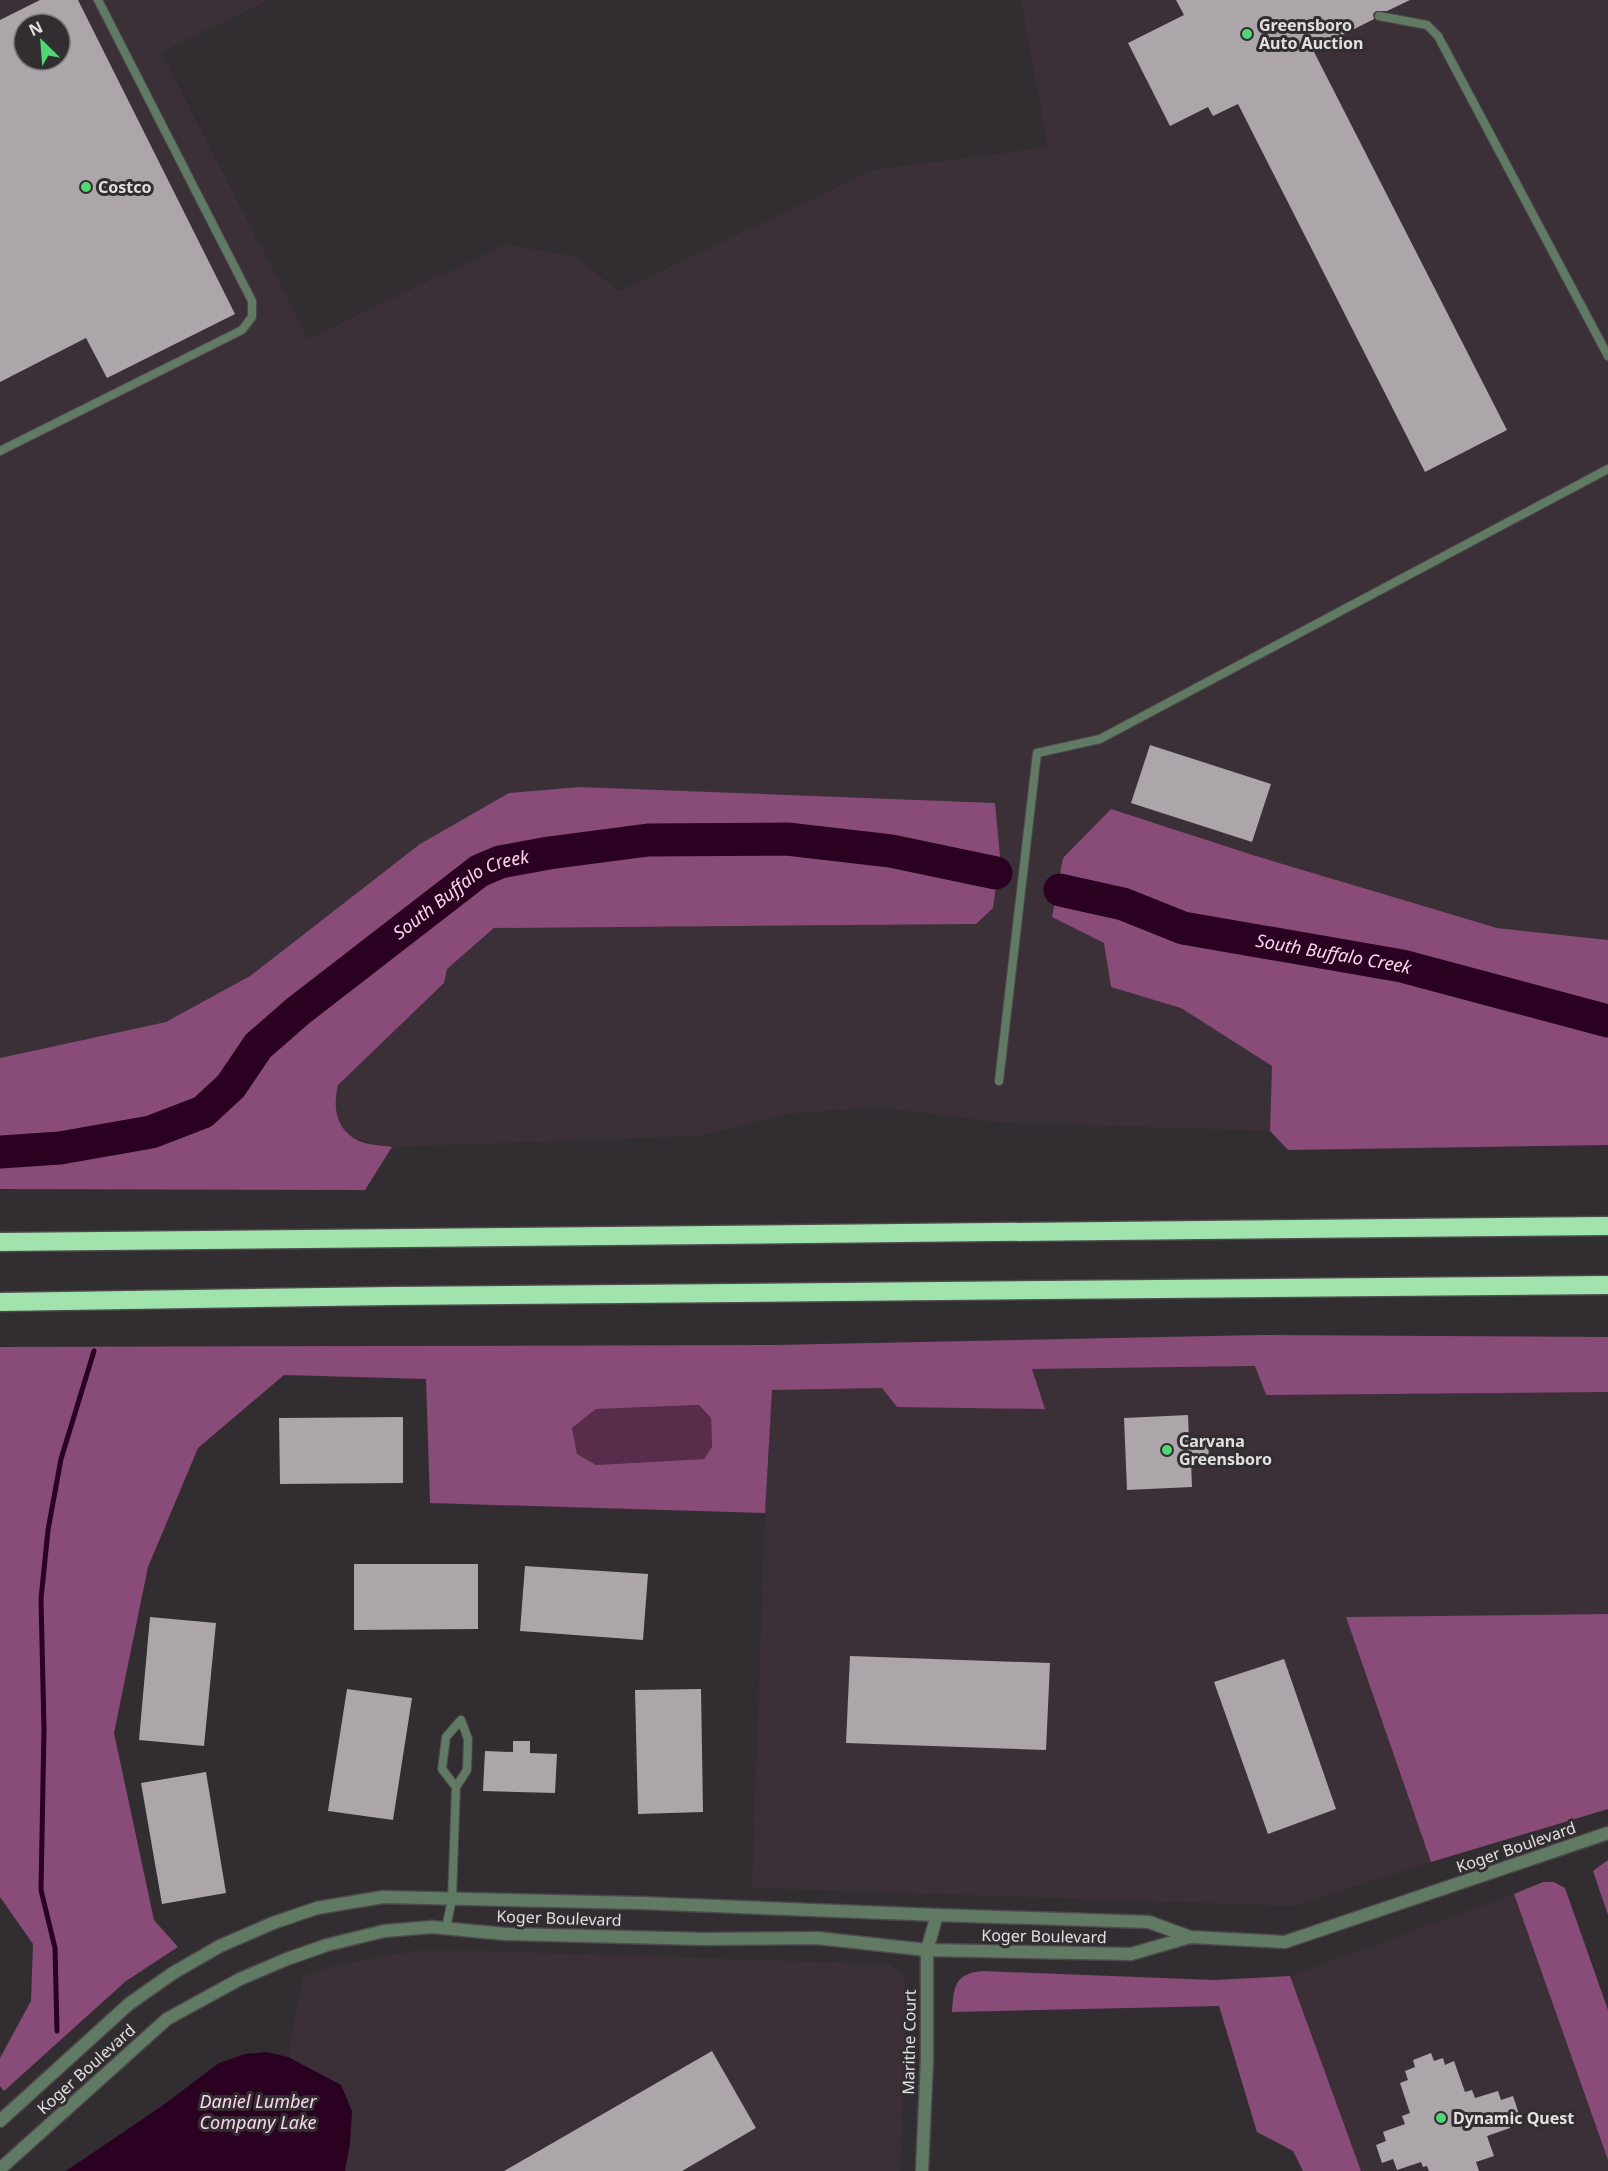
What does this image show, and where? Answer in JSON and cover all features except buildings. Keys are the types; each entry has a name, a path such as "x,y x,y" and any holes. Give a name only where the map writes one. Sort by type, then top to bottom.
{"highway":[{"path":"0,1242 1608,1226"},
{"path":"0,1302 416,1295 1608,1285"}],"street":[{"name":"Koger Boulevard","path":"0,2121 129,2004 172,1973 220,1946 273,1923 317,1908 383,1897 650,1903 937,1916 1149,1922 1190,1937 1285,1942 1608,1833"},
{"name":"Marithe Court","path":"922,2171 927,1950 937,1916"},
{"name":"Koger Boulevard","path":"0,2169 167,2019 240,1978 286,1959 327,1945 384,1932 432,1927 506,1934 705,1939 817,1938 927,1950 1131,1954 1190,1937"}],"lane":[{"path":"0,451 242,330 252,317 252,301 98,0"},
{"path":"1379,16 1427,25 1438,36 1608,356"},
{"path":"999,1081 1037,753 1100,740 1608,469"},
{"path":"446,1928 452,1899 456,1787 466,1770 468,1739 461,1720 446,1737 442,1769 456,1787"}],"shaded area":[{"path":"0,0 269,0 161,52 308,339 506,244 575,257 619,291 873,170 1048,147 1021,0 1608,0 1608,940 1497,928 1256,856 1111,809 1052,917 1104,943 1111,987 1181,1008 1272,1066 1270,1131 995,1122 878,1107 786,1114 699,1136 392,1147 356,1140 339,1125 334,1101 338,1085 444,983 447,969 494,928 976,924 993,908 994,803 579,787 509,793 420,844 250,976 166,1022 0,1058"},
{"path":"579,787 995,803 1000,856 993,908 976,924 494,928 447,969 444,983 338,1085 337,1115 348,1134 368,1144 392,1147 365,1190 0,1189 0,1058 166,1022 250,976 420,844 509,793"},
{"path":"1111,809 1256,856 1497,928 1608,940 1608,1145 1288,1150 1270,1131 1272,1066 1181,1008 1111,987 1104,943 1052,917 1063,858"},
{"path":"1260,1335 1608,1337 1608,1392 1266,1395 1255,1366 1032,1369 1045,1409 897,1407 882,1388 772,1390 765,1513 430,1503 426,1379 284,1375 198,1448 148,1567 114,1733 154,1920 178,1947 126,1981 4,2091 0,2086 0,2058 31,2001 33,1944 0,1897 0,1347 774,1345","holes":["699,1405 711,1418 712,1447 704,1459 596,1465 577,1454 572,1428 596,1409"]},
{"path":"1255,1366 1266,1395 1608,1392 1608,1614 1346,1617 1431,1862 1293,1906 752,1888 771,1390 882,1388 1045,1408 1031,1369"},
{"path":"699,1405 711,1417 712,1447 704,1459 595,1465 577,1454 572,1428 596,1409"},
{"path":"1608,1614 1608,1809 1431,1862 1346,1617"},
{"path":"1608,1860 1608,1915 1593,1871"},
{"path":"1543,1882 1554,1882 1565,1888 1608,2010 1608,2160 1514,1894"},
{"path":"1514,1894 1608,2160 1608,2171 1361,2171 1290,1976"},
{"path":"415,1951 486,1951 888,1964 899,1971 907,1985 900,2171 345,2171 352,2111 341,2085 288,2057 303,1976 336,1965"},
{"path":"982,1971 1214,1980 1290,1976 1361,2171 1303,2171 1293,2151 1257,2132 1219,2006 952,2012 957,1983 966,1975"}],"water":[{"name":"Daniel Lumber Company Lake","path":"266,2052 288,2057 341,2085 352,2111 345,2171 66,2171 162,2106 219,2063 245,2054"}],"waterway":[{"name":"South Buffalo Creek","path":"0,1152 60,1148 151,1132 203,1112 231,1086 258,1046 298,1011 479,871 500,862 648,840 787,839 891,851 996,873"},
{"name":"South Buffalo Creek","path":"1060,890 1123,904 1183,928 1402,966 1608,1021"},
{"path":"57,2031 55,1948 41,1890 44,1729 41,1599 48,1530 61,1459 94,1351"}],"place":[{"name":"Greensboro Auto Auction","path":"1247,34"},
{"name":"Costco","path":"86,187"},
{"name":"Carvana Greensboro","path":"1167,1450"},
{"name":"Dynamic Quest","path":"1441,2118"}]}
